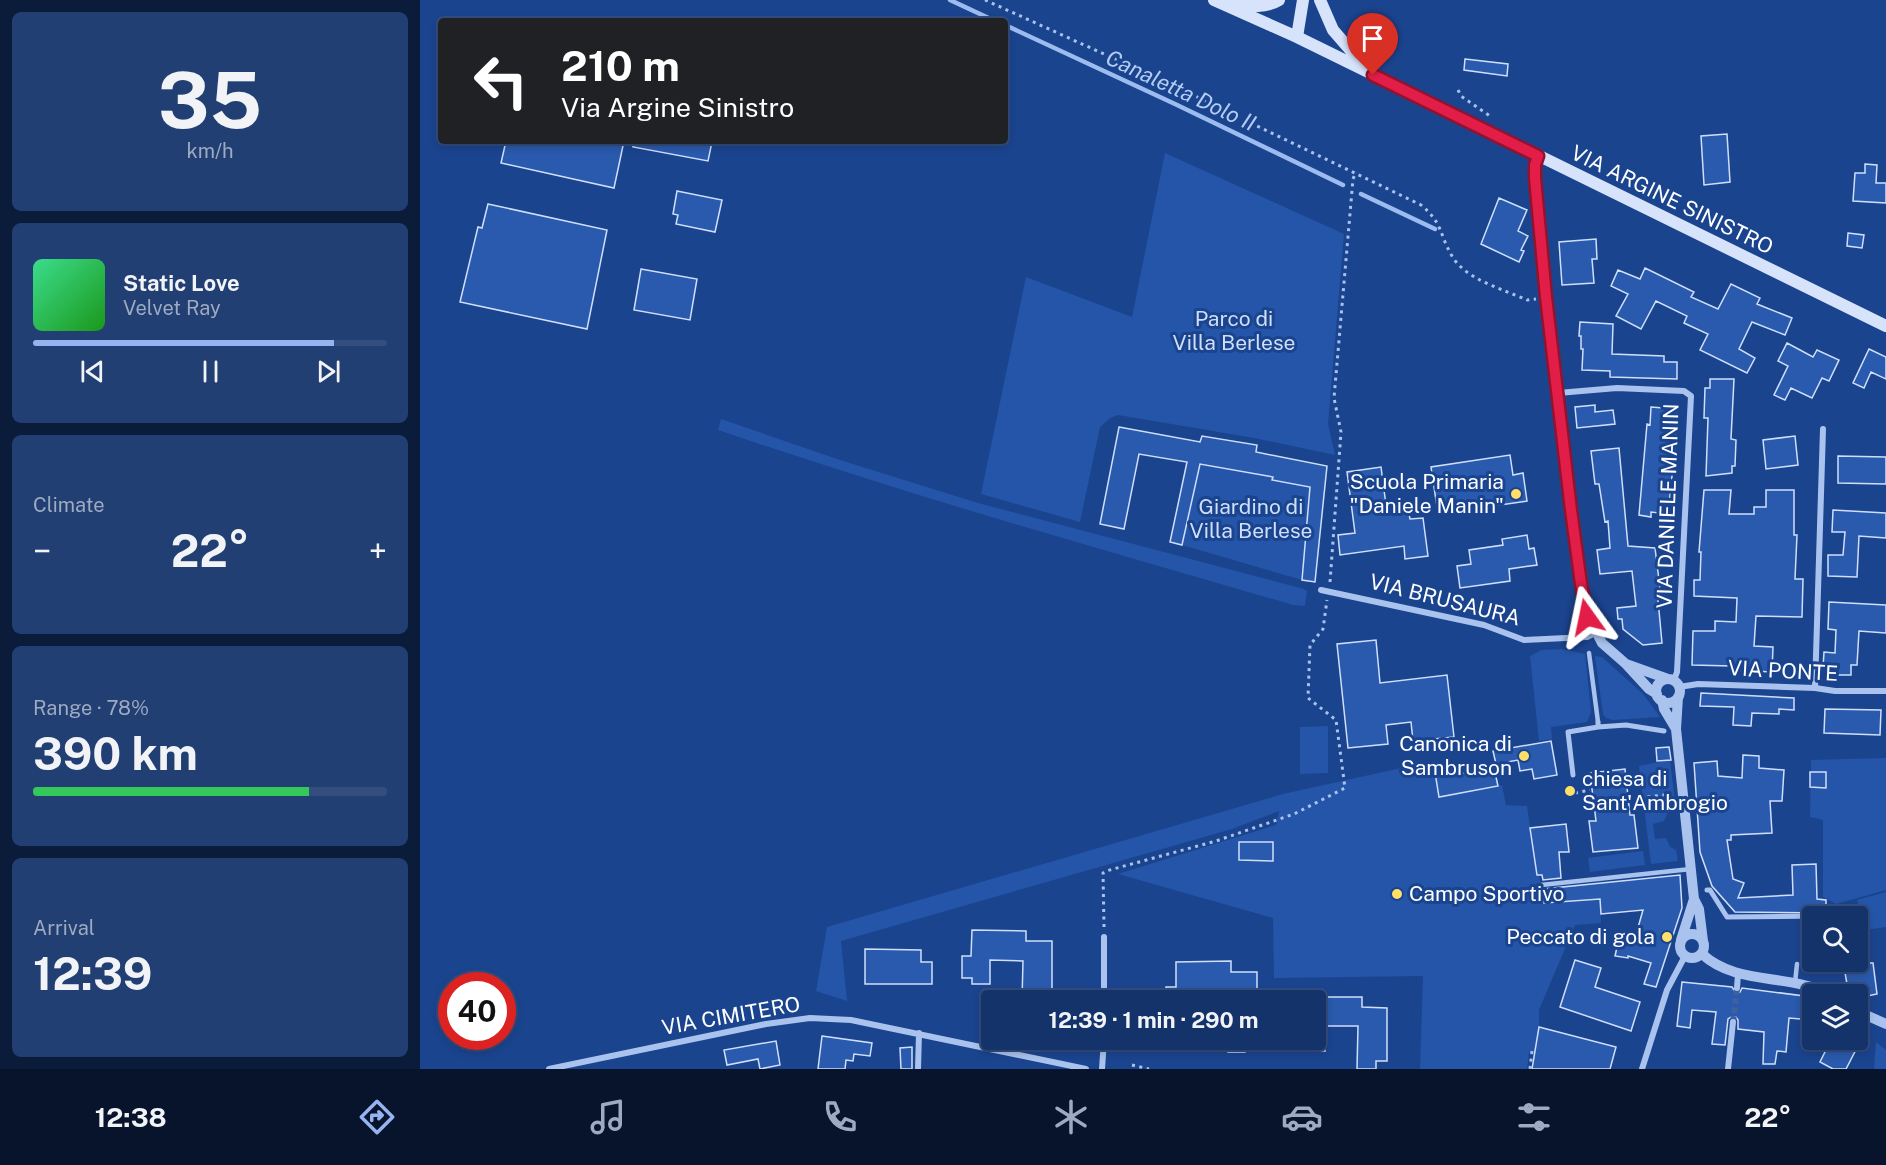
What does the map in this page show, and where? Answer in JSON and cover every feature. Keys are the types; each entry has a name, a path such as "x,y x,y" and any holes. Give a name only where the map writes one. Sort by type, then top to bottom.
{"main road":[{"path":"1216,1 1254,7 1279,0"},
{"path":"1297,37 1303,0"},
{"path":"1320,0 1334,30 1373,75"},
{"name":"VIA ARGINE SINISTRO","path":"1216,1 1297,37 1886,326"}],"street":[{"path":"1538,156 1535,178 1546,297 1587,617 1595,633 1609,650 1659,697 1668,702 1675,686"},
{"name":"VIA DANIELE MANIN","path":"1558,393 1617,388 1684,390 1691,396 1675,686"},
{"path":"1815,688 1823,429"},
{"name":"VIA BRUSAURA","path":"1321,590 1484,625 1524,640 1587,637 1595,633"},
{"path":"1626,664 1675,686"},
{"path":"1675,686 1659,684 1659,697 1676,729"},
{"name":"VIA PONTE","path":"1675,686 1698,684 1815,688 1835,692 1886,691"},
{"path":"1675,686 1676,729 1694,899 1699,909 1705,945 1702,954 1693,959 1685,956 1680,947 1694,899"},
{"path":"1573,775 1568,732 1598,724 1626,725 1664,731"},
{"path":"1707,890 1710,890 1727,917 1802,916"},
{"path":"1682,940 1692,934 1701,937 1704,941"},
{"path":"1104,938 1104,990"},
{"path":"1702,954 1715,964 1738,974 1802,984"},
{"path":"1642,1069 1666,990 1685,956"},
{"path":"1737,988 1738,974"},
{"path":"1868,1016 1886,1024"},
{"name":"VIA CIMITERO","path":"549,1069 766,1024 810,1018 834,1018 919,1033 1086,1069"},
{"path":"1728,1069 1733,1022"},
{"path":"918,1069 919,1033"},
{"path":"1102,1069 1103,1050"}],"lane":[{"path":"1590,653 1598,724"},
{"path":"1541,885 1691,869"},
{"path":"1795,983 1797,964"}],"path":[{"path":"985,0 1168,83 1421,205 1440,226 1452,256 1465,271 1527,300 1546,297"},
{"path":"1104,938 1103,873 1106,871 1215,841 1282,818 1346,788 1336,720 1308,698 1310,645 1323,629 1329,592 1341,432 1334,398 1353,179 1356,172"},
{"path":"1575,793 1590,790"},
{"path":"1640,798 1676,793"},
{"path":"1530,1069 1532,1052"},
{"path":"1132,1065 1149,1069"}],"green space":[{"name":"Parco di Villa Berlese","path":"1165,153 1344,234 1328,424 1335,455 1254,438 1118,415 1110,418 1100,427 1080,522 981,494 1026,277 1132,317"},
{"path":"721,419 840,460 978,503 1304,589 1307,591 1305,606 1293,605 1148,563 861,477 718,430"},
{"name":"Giardino di Villa Berlese","path":"1196,464 1264,475 1274,470 1272,480 1310,487 1302,580 1182,545 1196,484 1192,481"},
{"path":"1562,649 1585,654 1591,712 1587,722 1551,727 1552,739 1539,741 1530,656 1542,650"},
{"path":"1595,656 1602,657 1643,694 1660,717 1613,720 1606,718 1603,714"},
{"path":"1328,726 1328,773 1300,774 1300,727"},
{"path":"1886,758 1886,890 1836,904 1823,897 1823,820 1810,817 1811,760"},
{"path":"1670,760 1676,810 1668,812 1664,821 1653,824 1655,839 1666,838 1670,847 1676,850 1678,861 1651,864 1639,766"},
{"path":"1433,761 1439,797 1502,785 1506,805 1527,806 1537,874 1544,903 1600,899 1601,923 1575,925 1539,1010 1535,1052 1529,1052 1527,1069 1420,1069 1423,976 1274,978 1273,918 1118,874 1276,825 1279,811 1232,829 841,941 847,1001 816,991 827,927 1283,794"},
{"path":"1643,851 1645,865 1590,872 1588,858"},
{"path":"1886,892 1886,927 1868,930 1868,906 1859,906 1857,900"},
{"path":"1876,1042 1886,1050 1886,1069 1874,1069"}],"building":[{"path":"1465,59 1508,64 1507,76 1464,70"},
{"path":"1727,134 1730,182 1704,185 1701,136"},
{"path":"505,144 623,144 614,188 501,163"},
{"path":"633,144 712,144 708,161 633,147"},
{"path":"1865,164 1877,165 1876,183 1886,183 1886,203 1853,201 1855,173 1865,173"},
{"path":"677,191 722,200 715,232 676,224 678,215 673,214"},
{"path":"1499,198 1527,210 1518,231 1528,236 1521,250 1524,251 1519,262 1481,244"},
{"path":"488,204 607,230 587,329 460,302 478,227 482,228"},
{"path":"1848,233 1864,235 1862,248 1847,246"},
{"path":"1596,239 1597,259 1592,259 1594,283 1562,285 1559,242"},
{"path":"1645,268 1694,292 1691,297 1718,309 1731,284 1760,298 1757,304 1792,318 1785,335 1752,322 1739,349 1755,358 1747,373 1700,350 1708,334 1684,323 1687,316 1656,301 1641,329 1616,316 1628,294 1611,286 1618,270 1640,279"},
{"path":"641,269 697,279 690,320 634,310"},
{"path":"1580,322 1613,324 1612,354 1664,356 1664,362 1677,362 1677,379 1610,377 1610,371 1582,370 1583,349 1581,349 1581,336 1579,336"},
{"path":"1787,343 1813,357 1817,350 1839,360 1829,381 1822,378 1812,398 1791,388 1785,400 1774,395 1788,366 1778,361"},
{"path":"1869,349 1886,357 1886,379 1871,372 1864,388 1853,383"},
{"path":"1710,379 1734,379 1731,439 1736,440 1735,466 1732,466 1732,473 1706,476 1708,418 1704,418 1705,388 1710,388"},
{"path":"1595,405 1595,412 1613,410 1615,424 1577,428 1575,407"},
{"path":"1651,407 1676,409 1675,448 1668,514 1651,512 1651,517 1639,515 1647,424 1650,425"},
{"path":"1119,427 1200,442 1202,436 1257,445 1256,452 1327,466 1315,582 1302,580 1310,487 1272,480 1273,477 1200,464 1182,545 1170,542 1187,462 1139,454 1124,529 1100,524"},
{"path":"1795,436 1798,465 1766,469 1763,440"},
{"path":"1619,448 1628,546 1655,548 1660,588 1657,589 1662,643 1643,645 1623,629 1622,619 1618,619 1617,608 1636,606 1632,571 1600,574 1597,550 1610,548 1608,521 1605,522 1599,484 1595,484 1591,451"},
{"path":"1510,455 1513,475 1523,473 1527,501 1438,514 1431,467"},
{"path":"1838,456 1886,457 1886,484 1838,483"},
{"path":"1381,467 1386,505 1407,503 1410,519 1423,518 1428,556 1405,559 1404,546 1340,555 1338,535 1355,533 1347,472"},
{"path":"1704,490 1731,490 1729,514 1754,514 1754,507 1766,507 1766,490 1794,490 1794,535 1797,535 1795,579 1803,579 1802,617 1756,616 1754,646 1773,647 1772,672 1732,670 1732,666 1692,665 1693,631 1715,631 1715,621 1736,622 1737,598 1694,596 1694,580 1700,580 1701,552 1699,552"},
{"path":"1833,510 1886,513 1886,538 1859,536 1857,577 1828,576 1828,555 1843,555 1845,532 1832,532"},
{"path":"1527,535 1529,549 1534,548 1537,565 1509,569 1510,581 1460,588 1457,566 1471,564 1469,550 1503,545 1502,539"},
{"path":"1829,602 1886,605 1886,633 1859,631 1857,665 1851,665 1851,675 1837,675 1837,669 1823,668 1824,652 1835,653 1836,630 1828,629"},
{"path":"1376,640 1380,683 1447,675 1454,737 1413,741 1411,722 1386,725 1388,744 1348,748 1337,644"},
{"path":"1701,693 1794,698 1794,710 1779,709 1779,714 1752,713 1751,726 1733,725 1734,707 1700,706"},
{"path":"1825,709 1881,710 1880,735 1824,733"},
{"name":"Canonica di Sambruson","path":"1551,741 1557,775 1534,779 1532,769 1520,771 1518,760 1496,764 1493,751"},
{"path":"1669,747 1671,760 1657,761 1656,748"},
{"path":"1743,755 1759,756 1759,768 1784,770 1782,801 1770,801 1772,833 1731,835 1731,840 1727,840 1733,879 1744,883 1738,898 1793,895 1792,865 1816,864 1817,899 1826,900 1826,906 1802,906 1802,913 1735,912 1712,886 1700,852 1694,763 1717,761 1718,776 1742,778"},
{"path":"1450,764 1452,775 1494,768 1498,786 1439,797 1434,766"},
{"path":"1625,769 1630,815 1634,815 1638,848 1593,852 1589,821 1596,821 1590,773"},
{"path":"1810,772 1826,772 1826,788 1810,787"},
{"path":"1566,824 1569,852 1559,852 1561,878 1543,880 1542,875 1537,875 1530,828"},
{"path":"1239,842 1273,842 1273,861 1239,860"},
{"path":"1680,875 1682,908 1656,987 1644,984 1651,963 1628,956 1628,958 1615,956 1620,934 1635,938 1643,910 1601,914 1600,899 1544,903 1543,889"},
{"path":"972,930 1026,931 1026,941 1052,941 1052,990 1022,990 1023,961 990,960 990,984 972,984 972,978 962,978 962,956 971,956"},
{"path":"865,949 921,950 921,962 932,962 932,984 865,984"},
{"path":"1868,957 1869,963 1873,963 1877,994 1868,996 1868,984 1847,984 1845,972 1868,972"},
{"path":"1575,960 1601,968 1595,987 1640,1002 1631,1031 1560,1007"},
{"path":"1231,961 1231,972 1257,972 1257,989 1166,990 1166,987 1176,987 1176,962"},
{"path":"1682,982 1732,987 1736,993 1742,988 1802,996 1802,1019 1789,1018 1786,1052 1777,1051 1775,1064 1763,1064 1764,1032 1738,1029 1736,1017 1728,1019 1725,1045 1712,1044 1716,1012 1692,1010 1690,1028 1677,1026"},
{"path":"1326,997 1362,997 1362,1007 1387,1008 1387,1061 1376,1061 1376,1069 1357,1069 1358,1026 1326,1026"},
{"path":"1539,1027 1616,1047 1610,1069 1532,1069"},
{"path":"822,1036 872,1043 870,1056 854,1054 853,1061 846,1060 845,1069 818,1069"},
{"path":"776,1041 780,1065 760,1069 758,1059 727,1065 724,1050"},
{"path":"912,1047 912,1069 901,1069 900,1048"},
{"path":"1228,1050 1245,1050 1245,1052 1228,1052"},
{"path":"1826,1050 1856,1050 1846,1069 1833,1069 1820,1062"}],"waterway":[{"name":"Canaletta Dolo II","path":"950,0 989,18"},
{"name":"Canaletta Dolo II","path":"1008,26 1343,185"},
{"name":"Canaletta Dolo II","path":"1361,194 1435,229"}],"tunnel":[{"path":"1733,1022 1737,988"}],"place":[{"name":"Scuola Primaria \"Daniele Manin\"","path":"1516,494"},
{"name":"Canonica di Sambruson","path":"1524,756"},
{"name":"chiesa di Sant'Ambrogio","path":"1570,791"},
{"name":"Campo Sportivo","path":"1397,894"},
{"name":"Peccato di gola","path":"1667,937"}],"route":[{"path":"1373,75 1538,156 1535,178 1546,297 1578,565 1587,617"}]}
